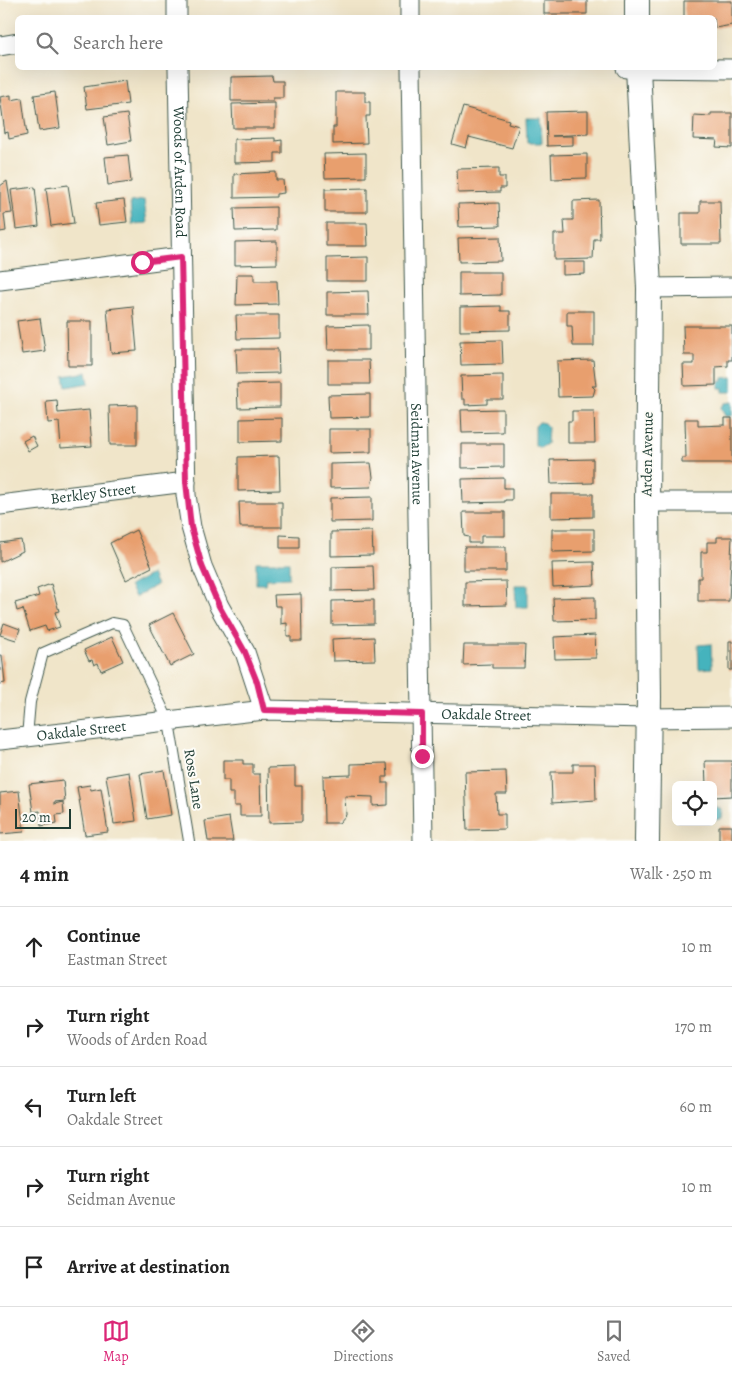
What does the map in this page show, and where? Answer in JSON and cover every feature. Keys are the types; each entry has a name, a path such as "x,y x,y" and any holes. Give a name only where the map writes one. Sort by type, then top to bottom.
{"street":[{"path":"177,0 178,15"},
{"path":"410,0 410,15"},
{"path":"637,0 637,15"},
{"path":"0,46 15,44"},
{"path":"717,69 732,69"},
{"name":"Woods of Arden Road","path":"178,70 186,482 191,527 202,566 219,606 245,652 257,682 264,710"},
{"name":"Seidman Avenue","path":"411,70 423,841"},
{"name":"Arden Avenue","path":"634,70 649,288 647,841"},
{"path":"0,280 181,257"},
{"path":"649,288 732,287"},
{"name":"Berkley Street","path":"0,505 186,482"},
{"path":"647,502 732,502"},
{"name":"Oakdale Street","path":"0,740 264,710 648,718 732,717"}],"lane":[{"name":"Ross Lane","path":"27,737 30,702 43,653 112,623 123,626 169,722 188,841"}],"water":[{"path":"526,118 541,118 542,143 527,143"},
{"path":"144,200 147,223 132,224 130,202"},
{"path":"87,372 89,383 66,387 64,376"},
{"path":"732,377 732,392 723,392 723,388 719,388 719,382 723,381 723,378"},
{"path":"732,402 732,416 725,416 721,408 725,403"},
{"path":"539,422 544,423 548,427 547,444 540,448 535,445 535,426"},
{"path":"256,562 289,562 289,578 266,579 265,584 256,584"},
{"path":"152,574 157,585 135,597 129,586"},
{"path":"515,585 528,585 528,607 516,607"},
{"path":"711,644 712,668 699,669 698,645"},
{"path":"717,808 723,810 722,818 717,820"}],"building":[{"path":"544,0 587,0 587,14 544,14"},
{"path":"684,1 732,1 732,25 717,28 717,15 684,15"},
{"path":"272,76 273,81 283,81 283,98 273,98 273,101 231,101 231,77"},
{"path":"125,81 128,104 87,109 84,87"},
{"path":"55,92 60,128 39,131 34,95"},
{"path":"336,92 365,92 365,102 370,102 370,116 366,116 367,143 333,144 333,127 336,127"},
{"path":"11,95 11,100 22,98 27,135 9,139 8,132 5,133 0,97"},
{"path":"275,103 275,128 233,128 232,104"},
{"path":"463,107 509,120 508,123 519,126 512,148 469,137 466,148 452,144"},
{"path":"588,111 588,134 552,136 573,136 573,145 547,146 546,112"},
{"path":"711,113 732,113 732,148 716,147 717,140 693,139 694,115 711,116"},
{"path":"127,114 131,141 108,145 104,117"},
{"path":"275,138 275,141 282,140 282,153 275,153 275,162 234,163 234,139"},
{"path":"366,153 366,177 325,178 324,154"},
{"path":"587,154 587,178 552,179 551,155"},
{"path":"128,155 131,182 108,185 105,157"},
{"path":"499,168 499,177 505,177 505,188 500,188 500,192 458,193 457,169"},
{"path":"276,172 276,180 283,180 284,193 276,194 276,197 234,198 234,174"},
{"path":"7,181 12,213 4,214 6,231 0,232 0,186"},
{"path":"68,185 74,223 51,226 46,188"},
{"path":"35,187 39,226 16,229 11,190"},
{"path":"367,188 367,212 325,212 325,189"},
{"path":"124,200 127,222 99,225 96,203"},
{"path":"599,200 600,239 594,239 593,259 554,260 554,234 565,234 564,220 573,220 573,201"},
{"path":"700,201 720,201 721,244 681,244 681,213 700,213"},
{"path":"499,203 500,226 459,227 458,204"},
{"path":"276,207 276,230 235,231 234,208"},
{"path":"326,223 367,223 368,246 326,246"},
{"path":"500,237 501,261 459,262 458,238"},
{"path":"277,241 277,264 235,265 235,242"},
{"path":"368,257 368,281 327,281 327,258"},
{"path":"563,262 585,262 585,274 563,275"},
{"path":"459,272 501,272 501,295 459,296"},
{"path":"237,274 254,274 254,281 277,281 278,304 236,305"},
{"path":"368,291 369,315 327,315 327,292"},
{"path":"133,306 137,351 111,353 107,309"},
{"path":"501,306 501,311 510,311 510,330 460,331 460,307"},
{"path":"567,311 594,311 594,346 573,346 572,326 567,326"},
{"path":"236,315 279,315 279,338 237,339"},
{"path":"40,318 45,351 22,354 17,321"},
{"path":"67,321 92,321 92,366 68,366"},
{"path":"369,325 369,350 328,350 327,326"},
{"path":"683,326 732,326 732,360 728,360 728,366 716,367 716,385 684,386 683,364 694,364 694,355 684,355"},
{"path":"502,340 503,364 461,365 460,341"},
{"path":"236,349 278,349 279,373 237,374"},
{"path":"328,360 369,360 370,384 328,384"},
{"path":"593,360 596,386 592,386 595,389 593,396 558,397 557,361"},
{"path":"503,375 503,399 487,399 487,404 465,405 465,399 462,399 461,376"},
{"path":"280,383 280,407 238,408 237,384"},
{"path":"370,394 370,417 329,418 328,395"},
{"path":"57,400 58,413 89,410 92,446 61,448 59,422 48,423 46,401"},
{"path":"137,405 137,445 110,445 109,406"},
{"path":"503,409 503,432 462,433 461,410"},
{"path":"572,411 594,411 595,443 568,443 568,421 572,421"},
{"path":"282,418 282,441 240,442 240,419"},
{"path":"725,418 732,418 732,463 682,463 682,458 686,458 685,419 698,419 698,426 725,425"},
{"path":"329,429 371,429 371,452 329,453"},
{"path":"32,436 37,446 28,451 23,441"},
{"path":"462,444 504,444 504,467 462,468"},
{"path":"279,456 280,490 238,491 238,457"},
{"path":"593,459 593,483 551,484 550,460"},
{"path":"371,463 373,477 371,487 330,488 330,464"},
{"path":"504,478 504,488 512,488 512,500 505,500 505,502 463,503 462,479"},
{"path":"551,494 593,494 593,517 551,518"},
{"path":"372,497 372,521 330,522 330,498"},
{"path":"239,502 282,502 282,527 240,527"},
{"path":"463,512 505,512 505,536 481,536 481,543 469,543 469,537 464,536"},
{"path":"552,529 594,529 594,551 552,552"},
{"path":"136,530 152,567 126,580 110,543"},
{"path":"372,531 373,555 331,556 331,532"},
{"path":"280,535 299,536 299,548 280,548"},
{"path":"717,537 732,537 729,601 698,601 698,578 701,578 701,552 707,552 707,542 717,542"},
{"path":"21,540 23,551 0,562 0,543"},
{"path":"464,547 506,547 506,571 464,571"},
{"path":"594,562 595,585 553,587 552,563"},
{"path":"373,566 374,590 332,591 332,567"},
{"path":"506,581 507,605 465,606 465,582"},
{"path":"51,584 59,611 55,612 60,627 47,631 45,626 30,631 23,609 17,611 15,603 39,596 37,589"},
{"path":"301,594 302,641 291,641 291,636 287,636 287,623 281,624 281,606 275,606 274,595"},
{"path":"595,597 595,620 554,621 553,598"},
{"path":"374,600 374,624 332,625 332,601"},
{"path":"173,613 194,654 170,666 149,625"},
{"path":"4,623 20,629 16,640 0,635"},
{"path":"595,635 596,658 555,659 554,637"},
{"path":"112,637 123,661 101,671 98,663 94,665 92,660 89,661 84,650"},
{"path":"374,637 375,660 333,661 332,639"},
{"path":"729,641 732,641 732,670 729,670"},
{"path":"464,645 525,645 524,668 492,668 492,664 463,665"},
{"path":"0,655 2,655 5,683 0,684"},
{"path":"223,760 243,760 243,764 253,764 253,774 260,774 261,816 240,816 240,806 234,806 234,793 229,793 229,780 223,780"},
{"path":"705,761 732,761 732,796 717,797 717,781 706,781"},
{"path":"387,763 388,777 382,777 382,783 388,783 388,805 373,806 373,797 345,796 346,815 339,823 324,823 323,776 351,775 351,764"},
{"path":"573,764 595,764 596,800 552,803 551,772 573,772"},
{"path":"295,767 295,786 302,786 302,822 269,823 268,768"},
{"path":"164,770 171,815 147,819 140,774"},
{"path":"506,771 507,794 496,794 497,814 505,814 505,829 467,830 465,772"},
{"path":"129,772 136,821 114,824 106,776"},
{"path":"63,780 65,801 54,802 54,804 63,802 64,814 56,815 57,823 41,826 40,811 33,812 29,784"},
{"path":"90,785 91,790 101,788 108,832 85,835 77,787"},
{"path":"19,791 24,832 0,834 0,793"},
{"path":"229,817 233,841 208,841 205,821"},
{"path":"719,826 732,826 732,841 719,840"}],"route":[{"path":"142,262 181,257 186,495 191,527 202,566 219,606 245,652 257,682 264,710 422,714 422,756"}]}
